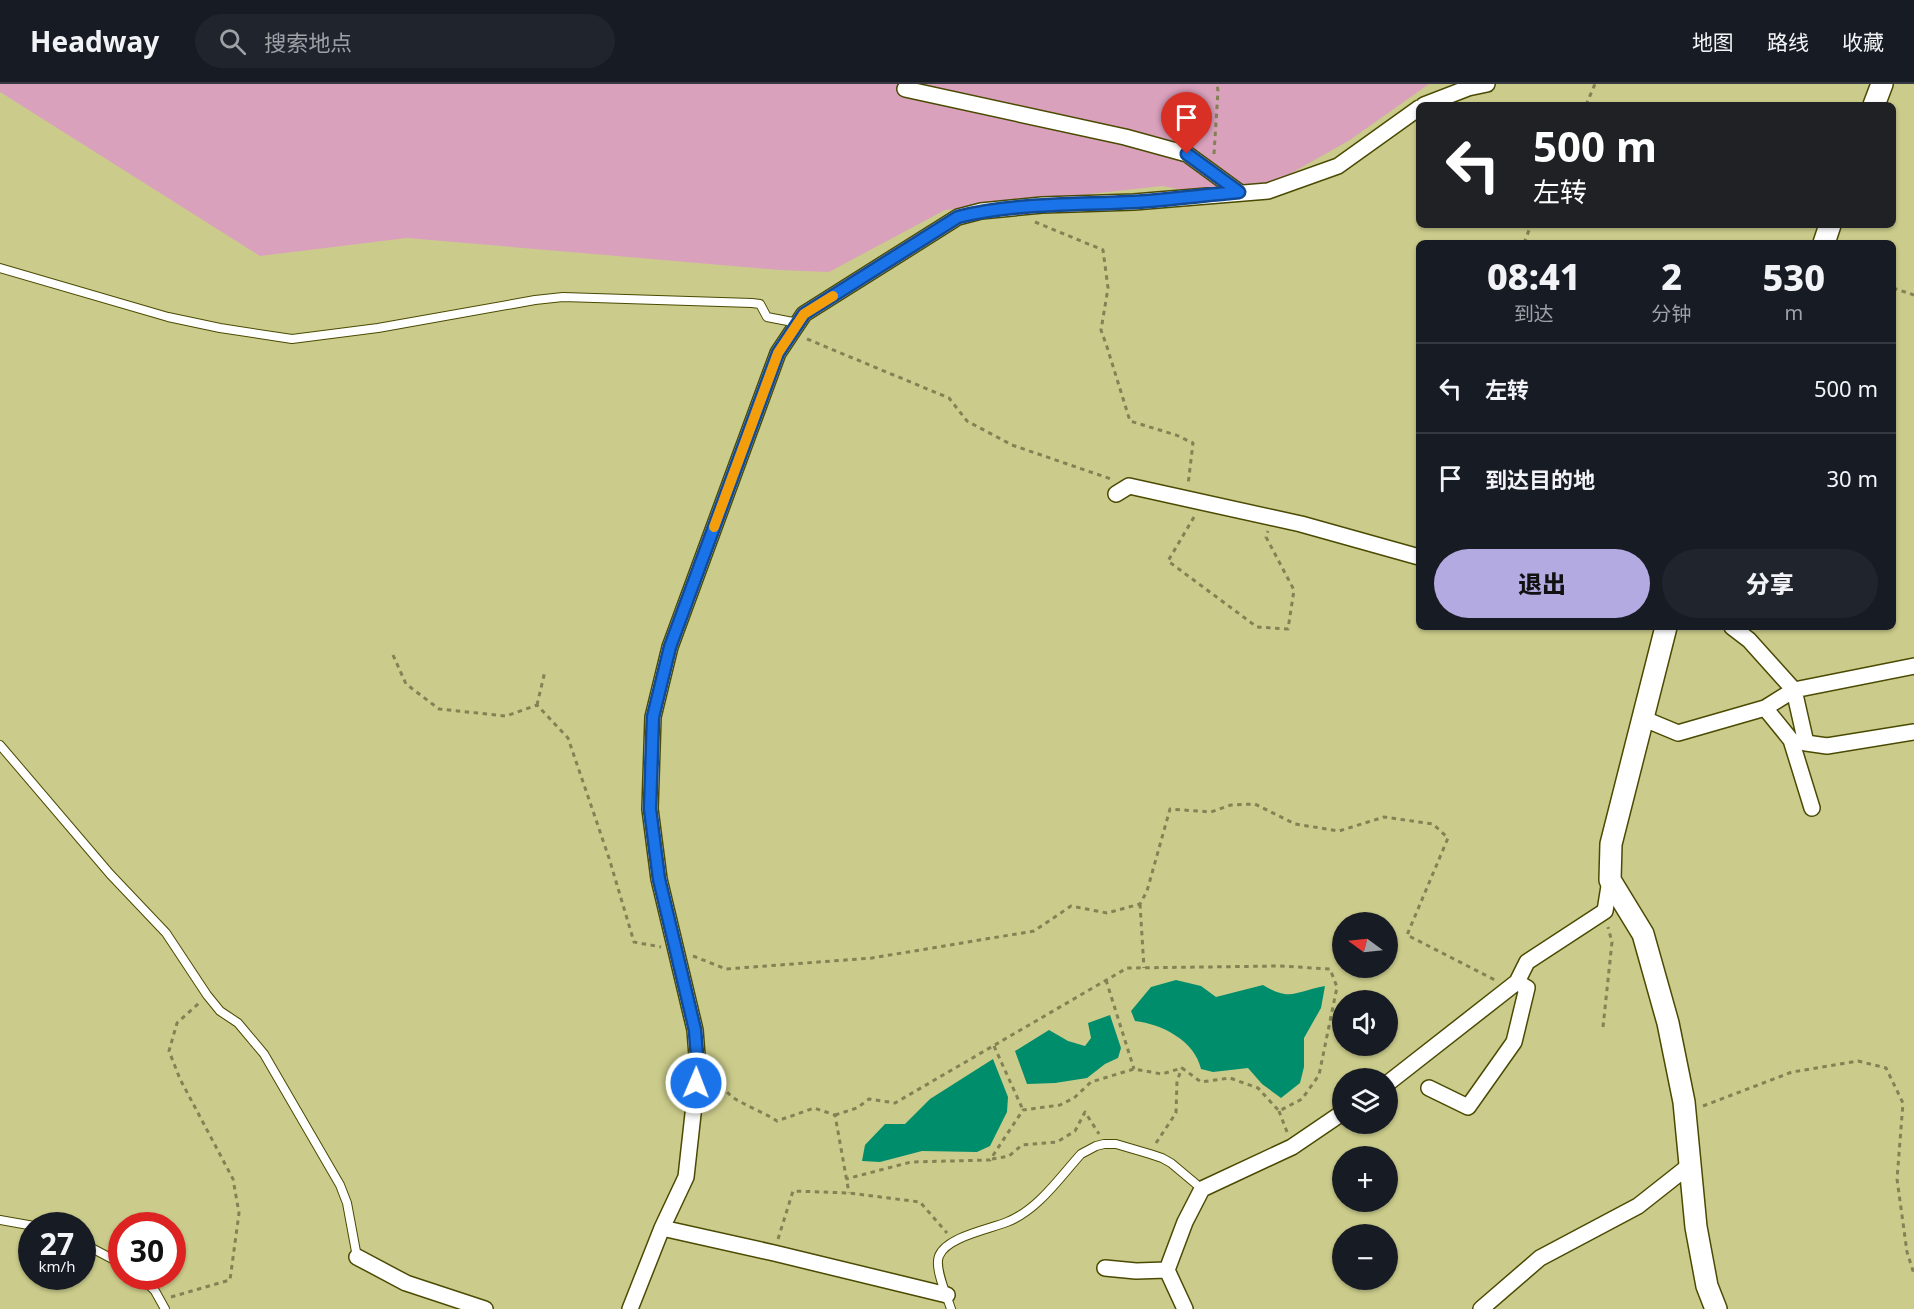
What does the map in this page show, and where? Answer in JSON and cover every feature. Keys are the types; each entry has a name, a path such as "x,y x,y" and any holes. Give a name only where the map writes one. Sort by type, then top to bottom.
{"street":[{"path":"1432,102 1468,88 1487,84"},
{"path":"1875,102 1882,84"},
{"path":"905,89 1125,137 1187,154 1239,192"},
{"path":"630,1309 662,1228 686,1176 698,1069 695,1030 659,879 650,809 653,717 670,647 778,353 795,327 804,314 958,217 981,211 1042,205 1134,202 1269,191 1338,166 1416,110"},
{"path":"1122,490 1186,498 1416,556"},
{"path":"1398,1075 1513,984 1527,962 1605,911 1610,880 1611,844 1665,630"},
{"path":"1736,630 1749,640 1794,690 1806,742 1827,746 1914,732"},
{"path":"1642,718 1678,733 1765,708 1794,690 1914,666"},
{"path":"1765,708 1791,740 1812,808"},
{"path":"1610,880 1643,934 1668,1023 1685,1114 1696,1227 1707,1286 1716,1309"},
{"path":"1429,1088 1468,1107 1514,1042 1527,988 1513,984"},
{"path":"1185,1309 1167,1270 1185,1222 1202,1189 1292,1147 1332,1120"},
{"path":"1481,1309 1540,1258 1638,1206 1690,1165"},
{"path":"662,1228 774,1253 949,1302"},
{"path":"357,1257 406,1283 485,1309"},
{"path":"1105,1268 1136,1271 1167,1270"}],"lane":[{"path":"0,268 168,317 292,339 378,328 563,297 760,304 767,317 795,327"},
{"path":"0,745 110,874 166,933 220,1011 238,1023 264,1054 334,1175 347,1203 357,1257"},
{"path":"949,1302 938,1269 938,1261 943,1250 954,1241 1021,1215 1043,1196 1081,1154 1096,1146 1116,1144 1162,1158 1202,1189"},
{"path":"0,1220 18,1223"},
{"path":"154,1290 162,1300 165,1309"}],"path":[{"path":"1214,158 1217,84"},
{"path":"1587,102 1595,84"},
{"path":"1032,221 1102,250 1108,288 1101,330 1130,421 1176,435 1193,443 1186,498"},
{"path":"1896,289 1914,296"},
{"path":"795,327 949,399 967,421 1012,445 1122,490"},
{"path":"1203,502 1168,561 1257,627 1288,629 1294,590 1266,537 1271,518"},
{"path":"393,655 406,684 439,709 506,716 537,705"},
{"path":"537,705 545,671"},
{"path":"537,705 568,738 609,858 634,942 676,950 726,969 872,958 1034,931 1071,906 1107,913 1140,904"},
{"path":"1144,968 1140,904 1147,891 1170,809 1211,812 1230,805 1255,804 1295,824 1339,831 1384,817 1433,824 1448,838 1407,935 1513,984"},
{"path":"1603,1027 1612,942 1605,911"},
{"path":"696,1083 723,1087 736,1100 764,1112 777,1121 814,1108 835,1115 857,1108 869,1099 895,1103 1126,968 1280,966 1330,969 1337,987 1319,1075 1302,1099 1279,1111"},
{"path":"1106,980 1134,1069"},
{"path":"162,1300 230,1280 232,1268 239,1213 233,1179 180,1079 169,1051 177,1023 207,995"},
{"path":"993,1046 1023,1110"},
{"path":"1685,1114 1792,1072 1858,1061 1886,1068 1903,1103 1897,1179 1907,1252 1914,1274"},
{"path":"1182,1068 1201,1082 1230,1078 1258,1088 1279,1111 1292,1147"},
{"path":"990,1160 1023,1110 1060,1105 1074,1098 1091,1082 1134,1069 1162,1074 1182,1068"},
{"path":"1150,1154 1176,1113 1177,1081 1182,1068"},
{"path":"846,1179 911,1162 990,1160 1009,1156 1022,1145 1057,1142 1076,1131 1085,1112 1104,1144"},
{"path":"835,1115 849,1193"},
{"path":"774,1253 794,1191 849,1193 920,1202 954,1241"}],"shaded area":[{"path":"0,84 1429,84 1350,140 1242,201 1162,186 945,210 829,272 780,270 407,238 260,256 0,92"},
{"path":"1176,980 1201,986 1216,997 1263,985 1287,994 1325,986 1321,1008 1304,1038 1304,1067 1300,1083 1281,1098 1262,1084 1248,1068 1213,1072 1201,1069 1198,1059 1185,1042 1166,1030 1135,1021 1131,1011 1151,987"},
{"path":"1110,1015 1121,1048 1118,1058 1105,1064 1087,1078 1027,1084 1015,1051 1049,1030 1068,1041 1085,1046 1091,1038 1088,1023"},
{"path":"993,1059 1008,1097 1007,1112 990,1146 977,1152 922,1151 880,1162 862,1161 865,1145 885,1124 905,1124 930,1099"}],"slow traffic":[{"path":"714,527 778,353 804,314 833,296"}],"route":[{"path":"696,1083 698,1069 695,1030 659,879 650,809 653,717 670,647 778,353 804,314 958,217 981,211 1042,205 1134,202 1239,192 1187,154"}]}
